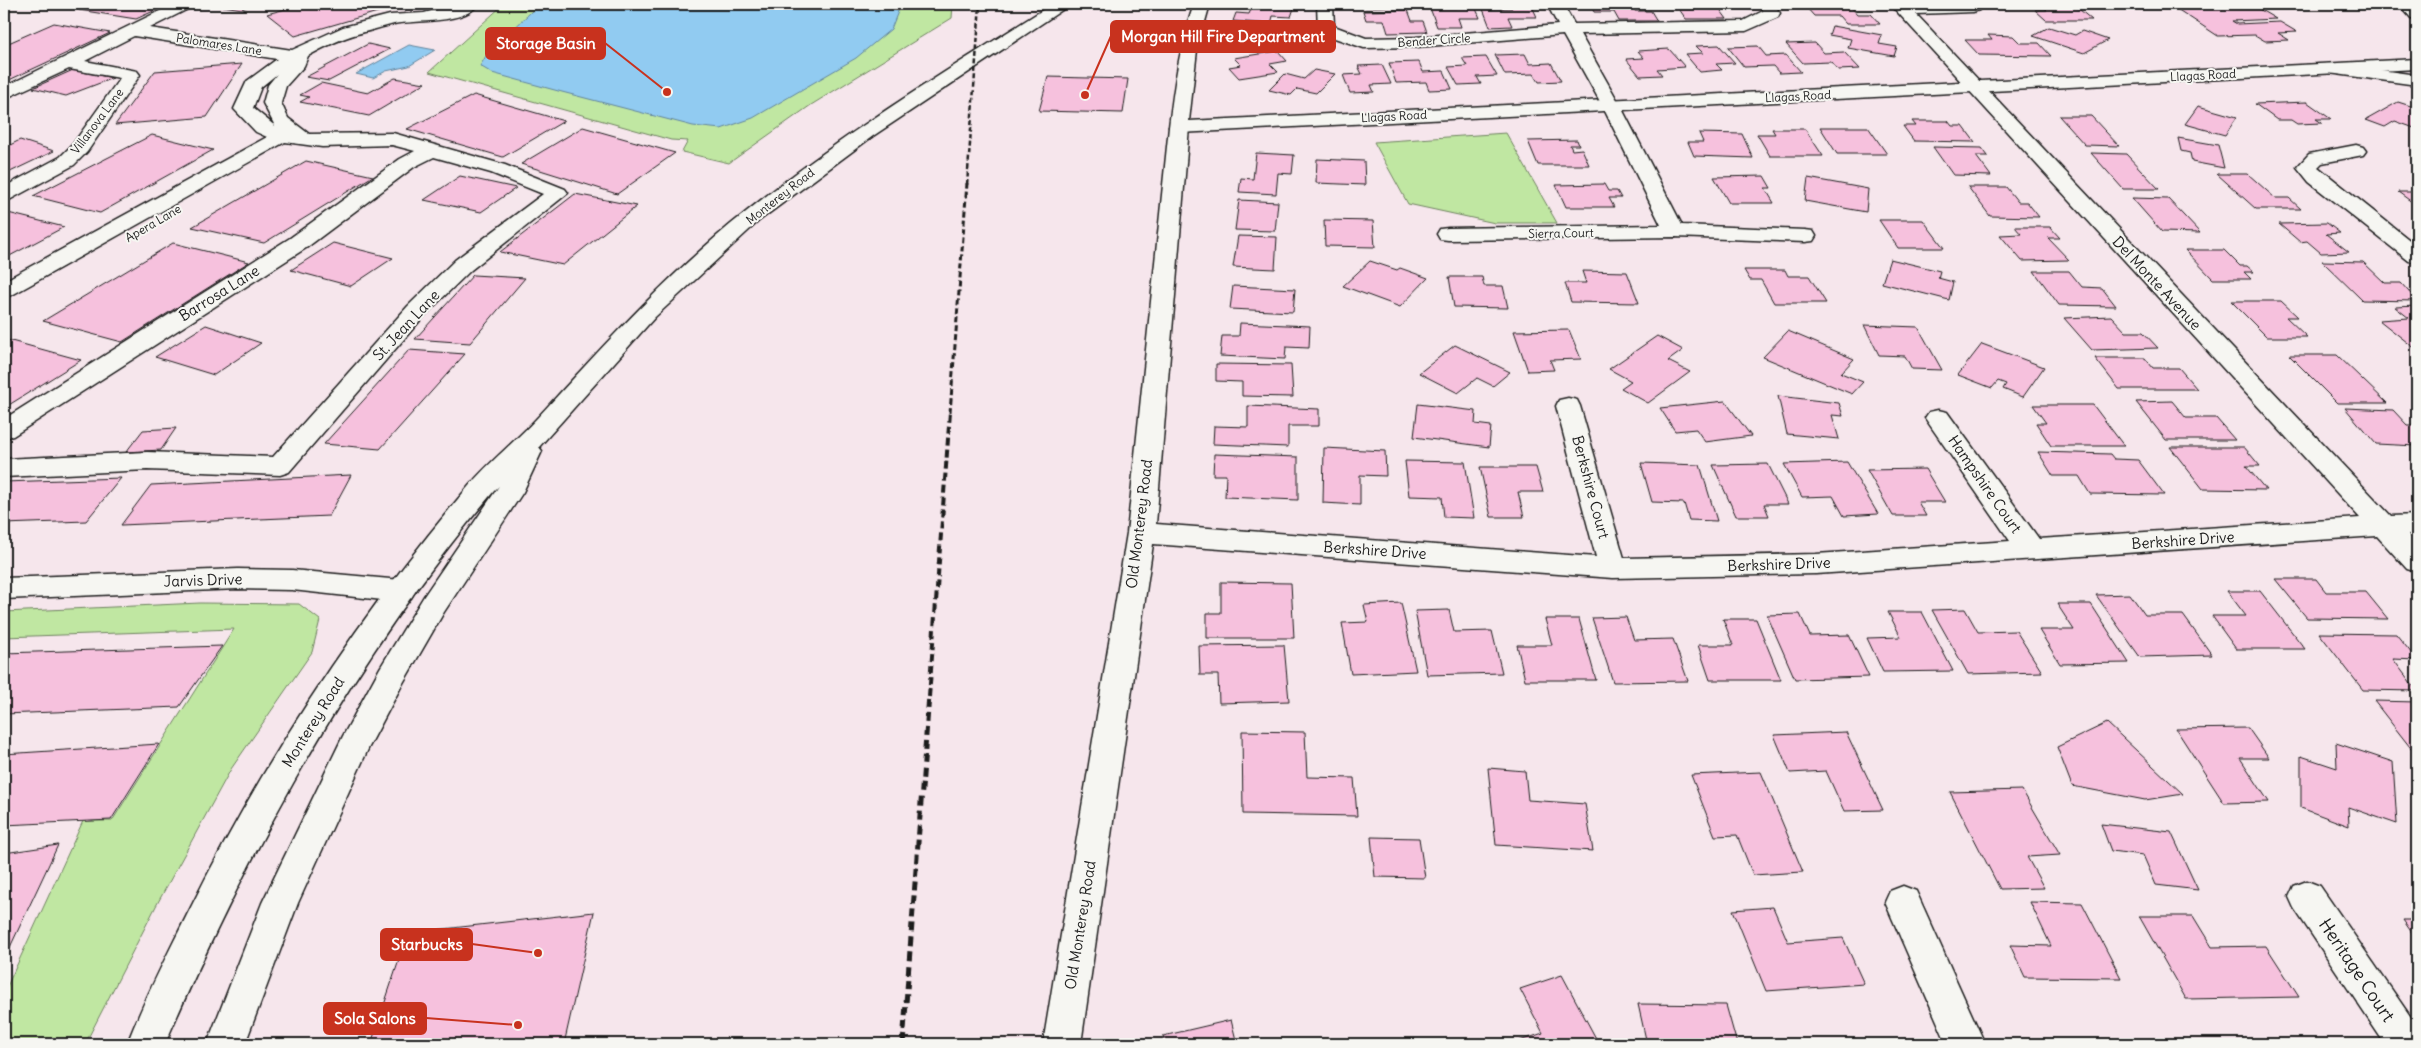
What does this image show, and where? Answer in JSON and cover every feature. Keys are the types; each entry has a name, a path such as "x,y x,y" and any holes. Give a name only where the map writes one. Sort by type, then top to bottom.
{"street":[{"name":"Palomares Lane","path":"4,94 186,4"},
{"path":"292,137 263,128 243,109 253,84 299,56 349,31 396,19 424,18 456,11 470,4"},
{"path":"292,137 280,121 272,103 277,85 299,56 361,35 438,18 488,4"},
{"name":"Monterey Road","path":"146,1044 209,906 249,829 341,676 401,591 481,489 536,436 632,328 678,283 753,217 804,176 886,118 1063,4"},
{"name":"Old Monterey Road","path":"1062,1044 1140,533 1184,66 1191,33 1202,4"},
{"name":"Bender Circle","path":"1325,4 1326,29 1364,43 1416,42 1570,29 1746,26 1772,13 1766,4"},
{"path":"1555,4 1611,105 1675,231"},
{"path":"2407,4 2417,14"},
{"path":"1900,6 1972,8"},
{"name":"Del Monte Avenue","path":"1900,6 2417,562"},
{"name":"Palomares Lane","path":"134,30 299,56"},
{"name":"Villanova Lane","path":"4,195 66,161 80,148 132,75 68,63"},
{"name":"Llagas Road","path":"1179,127 2417,64"},
{"path":"2335,69 2417,80"},
{"name":"St. Jean Lane","path":"4,468 146,462 280,466 416,311 463,265 558,193 498,169 393,139 322,141 292,137"},
{"name":"Apera Lane","path":"4,290 292,137"},
{"name":"Apera Lane","path":"4,308 292,137"},
{"name":"Barrosa Lane","path":"4,430 298,243 407,163 430,151"},
{"path":"2356,151 2316,158 2307,167 2316,178 2417,256"},
{"name":"Sierra Court","path":"1448,234 1675,231 1804,236"},
{"name":"Berkshire Court","path":"1568,406 1613,568"},
{"name":"Hampshire Court","path":"1938,418 2032,551"},
{"name":"Monterey Road","path":"226,1044 280,903 354,745 434,604 510,492 536,436"},
{"name":"Berkshire Drive","path":"1140,533 1613,568 1816,564 2417,524"},
{"name":"Jarvis Drive","path":"4,589 238,579 292,580 401,591"},
{"name":"Heritage Court","path":"2307,897 2407,1044"},
{"path":"1903,902 1966,1044"}],"green space":[{"path":"504,4 953,4 952,18 811,105 729,163 682,152 688,141 671,140 429,72"},
{"path":"1506,133 1557,223 1495,223 1408,204 1374,142"},
{"path":"200,603 299,604 320,620 312,652 231,769 156,906 85,1044 4,1044 4,993 83,821 112,821 234,629 4,637 4,612"}],"water":[{"path":"539,4 901,4 891,29 856,58 753,118 721,129 693,126 562,92 492,73 480,66 486,56"},
{"path":"409,45 435,50 409,66 386,71 373,78 356,74"}],"building":[{"path":"93,4 169,4 136,19 79,10"},
{"path":"211,4 252,4 242,9"},
{"path":"304,4 405,4 295,36 267,14"},
{"path":"1364,4 1408,4 1409,6 1365,7"},
{"path":"1454,4 1474,4 1480,18 1458,18 1461,27 1437,27 1430,8 1456,8"},
{"path":"1510,4 1531,4 1537,17 1508,17 1512,26 1490,27 1483,9 1512,8"},
{"path":"1590,4 1631,4 1635,11 1651,11 1657,21 1619,21 1614,12 1594,12"},
{"path":"1689,4 1732,4 1735,8 1719,8 1727,19 1686,19 1679,9 1692,9"},
{"path":"2041,4 2073,4 2092,20 2046,20 2035,10 2047,10"},
{"path":"2180,4 2197,4 2203,8 2254,6 2276,19 2232,21 2237,24 2280,22 2297,32 2278,33 2289,40 2265,41 2255,35 2218,36 2177,9 2187,9"},
{"path":"1253,5 1294,8 1291,17 1273,16 1271,24 1233,21 1236,13 1249,14"},
{"path":"1806,7 1851,7 1857,14 1871,14 1880,24 1846,24 1839,16 1814,16"},
{"path":"1408,10 1412,21 1423,21 1427,32 1388,33 1384,20 1366,20 1363,11"},
{"path":"54,23 110,33 7,81 4,80 4,45"},
{"path":"1832,26 1882,35 1879,44 1897,47 1894,56 1848,48 1851,39 1829,35"},
{"path":"2049,27 2075,35 2082,31 2108,40 2084,53 2033,36"},
{"path":"1988,35 2013,36 2020,43 2039,43 2051,56 1979,55 1965,40 1992,40"},
{"path":"1815,43 1824,53 1844,52 1860,69 1838,70 1831,62 1803,63 1786,44"},
{"path":"368,44 390,49 329,81 306,77"},
{"path":"1719,45 1735,63 1716,64 1722,70 1700,72 1685,54 1703,53 1696,46"},
{"path":"1758,46 1766,56 1786,55 1801,72 1779,73 1773,66 1744,67 1728,47"},
{"path":"1669,49 1685,67 1657,69 1662,75 1640,76 1626,59 1644,58 1638,51"},
{"path":"1278,51 1287,61 1270,64 1278,72 1239,78 1229,67 1241,65 1234,58"},
{"path":"1525,54 1530,64 1551,63 1561,81 1539,82 1534,74 1505,75 1495,55"},
{"path":"1486,57 1497,76 1477,77 1481,84 1458,85 1448,67 1467,66 1462,58"},
{"path":"1419,62 1423,72 1444,71 1452,89 1429,90 1426,82 1396,83 1389,63"},
{"path":"242,64 207,117 115,125 155,71"},
{"path":"1382,65 1391,84 1371,85 1374,92 1350,93 1343,75 1362,74 1358,66"},
{"path":"73,70 113,78 66,96 33,88"},
{"path":"1314,70 1335,74 1316,93 1297,89 1291,95 1269,90 1285,74 1304,79"},
{"path":"1048,77 1128,79 1123,113 1039,111"},
{"path":"395,78 425,83 369,116 300,102 309,97 300,95 321,83 368,93"},
{"path":"474,95 564,121 503,157 407,129"},
{"path":"2307,102 2331,119 2316,119 2322,123 2297,124 2291,120 2277,120 2255,104"},
{"path":"2398,102 2417,108 2417,129 2395,121 2385,127 2366,120"},
{"path":"2198,106 2237,117 2225,135 2185,124"},
{"path":"2059,116 2091,116 2119,146 2085,145"},
{"path":"1912,121 1948,121 1952,126 1963,126 1975,142 1914,141 1903,126 1916,126"},
{"path":"583,127 675,153 617,194 521,164"},
{"path":"1820,127 1868,127 1887,154 1837,154"},
{"path":"1772,129 1805,129 1823,156 1770,156 1757,134 1775,134"},
{"path":"1699,133 1742,134 1753,158 1694,156 1688,142 1703,142"},
{"path":"152,135 213,150 100,213 33,196"},
{"path":"2178,138 2218,145 2224,168 2192,162 2190,153 2181,151"},
{"path":"20,140 54,151 8,173 4,172 4,148"},
{"path":"1577,140 1579,145 1570,145 1572,150 1582,149 1589,165 1538,165 1528,141"},
{"path":"1933,147 1982,148 1988,156 1976,156 1991,176 1953,175"},
{"path":"1256,153 1294,155 1292,174 1278,173 1276,194 1239,192 1241,178 1253,179"},
{"path":"2091,153 2126,154 2159,189 2123,189"},
{"path":"1317,159 1364,161 1365,185 1316,183"},
{"path":"306,161 373,176 264,243 192,227"},
{"path":"2217,174 2248,174 2275,198 2289,198 2301,209 2256,209"},
{"path":"460,176 516,188 481,212 424,200"},
{"path":"1764,176 1771,188 1765,188 1774,203 1729,203 1714,177"},
{"path":"1808,178 1868,189 1866,212 1805,201"},
{"path":"1604,184 1608,191 1617,191 1621,198 1609,198 1614,207 1566,207 1556,185"},
{"path":"1968,187 2006,187 2018,202 2027,202 2039,217 1990,216"},
{"path":"2398,192 2417,192 2417,205 2416,205"},
{"path":"575,194 637,206 563,265 500,252"},
{"path":"2132,198 2168,199 2200,233 2162,232"},
{"path":"1239,200 1278,202 1275,231 1235,230"},
{"path":"4,212 64,227 4,259"},
{"path":"1324,220 1373,221 1375,247 1325,246"},
{"path":"1879,220 1923,220 1944,248 1898,248"},
{"path":"2327,223 2340,233 2326,234 2349,252 2321,253 2307,241 2300,242 2279,224"},
{"path":"2015,227 2050,227 2060,238 2048,238 2069,260 2022,261 2000,235 2021,234"},
{"path":"1238,236 1277,237 1275,269 1233,267"},
{"path":"173,243 249,262 122,342 43,321"},
{"path":"333,243 393,258 351,286 291,270"},
{"path":"2185,250 2224,250 2240,266 2247,266 2254,272 2244,272 2251,279 2213,279"},
{"path":"1890,259 1940,271 1938,278 1953,282 1949,300 1882,283"},
{"path":"1370,261 1397,270 1400,268 1428,278 1400,307 1343,286"},
{"path":"2322,261 2363,262 2385,283 2401,283 2417,301 2362,300"},
{"path":"1744,270 1785,270 1788,276 1809,276 1826,303 1774,303 1761,280 1750,280"},
{"path":"1582,271 1627,272 1639,303 1571,302 1565,283 1586,283"},
{"path":"2034,271 2069,271 2082,287 2102,288 2116,306 2059,305"},
{"path":"473,275 525,278 470,343 415,339"},
{"path":"1449,277 1482,277 1484,286 1503,286 1508,308 1454,307"},
{"path":"1233,286 1295,289 1293,312 1230,309"},
{"path":"2231,301 2281,301 2298,317 2286,317 2307,337 2267,337"},
{"path":"2417,306 2417,350 2379,320 2409,318 2395,307"},
{"path":"2111,316 2126,332 2143,332 2158,348 2092,350 2064,318"},
{"path":"1240,323 1310,326 1309,348 1286,347 1285,359 1220,356 1222,336 1239,336"},
{"path":"206,325 261,343 214,375 155,357"},
{"path":"1864,325 1918,327 1942,370 1912,369 1905,356 1879,355"},
{"path":"1569,330 1581,359 1550,360 1554,370 1528,371 1514,331"},
{"path":"1788,331 1854,359 1841,373 1863,382 1852,394 1763,357"},
{"path":"1657,336 1683,350 1668,361 1690,372 1648,403 1621,388 1631,381 1609,369"},
{"path":"4,339 81,360 4,408"},
{"path":"1982,344 2044,367 2023,397 2003,389 2006,384 1998,381 1992,388 1958,375"},
{"path":"1455,345 1510,372 1493,386 1477,378 1458,393 1419,373"},
{"path":"409,350 465,354 380,449 324,444"},
{"path":"2289,355 2337,355 2387,403 2337,403"},
{"path":"2095,358 2145,358 2153,368 2179,368 2197,389 2119,389"},
{"path":"1216,364 1291,365 1293,397 1242,396 1242,382 1216,381"},
{"path":"1778,396 1839,403 1843,416 1832,415 1839,439 1787,434"},
{"path":"1725,401 1751,436 1705,442 1696,429 1675,431 1660,408"},
{"path":"2172,401 2186,418 2216,418 2235,440 2166,440 2136,402"},
{"path":"1418,404 1476,411 1475,424 1491,426 1489,447 1414,437"},
{"path":"2033,405 2093,405 2124,446 2051,446 2036,423 2046,423"},
{"path":"1248,406 1319,409 1319,426 1288,426 1288,447 1213,444 1214,426 1248,427"},
{"path":"2345,408 2393,410 2407,425 2417,425 2417,446 2376,444"},
{"path":"176,428 161,450 126,452 143,430"},
{"path":"2170,447 2244,447 2260,466 2246,466 2266,490 2203,489"},
{"path":"1324,448 1385,451 1386,476 1360,475 1360,505 1323,503"},
{"path":"2038,452 2110,454 2114,459 2138,460 2164,495 2090,494 2079,476 2053,476"},
{"path":"1214,454 1298,457 1298,500 1225,497 1226,475 1213,475"},
{"path":"1405,461 1465,462 1474,518 1444,517 1442,497 1409,496"},
{"path":"1847,462 1878,514 1844,516 1833,496 1802,497 1784,464"},
{"path":"1641,463 1700,465 1717,521 1689,520 1684,503 1652,502"},
{"path":"1768,464 1788,504 1764,504 1769,516 1736,516 1713,465"},
{"path":"1480,467 1536,467 1543,492 1518,492 1524,517 1491,517"},
{"path":"1925,469 1945,502 1918,502 1926,516 1893,516 1867,470"},
{"path":"351,475 329,516 121,525 151,485"},
{"path":"121,478 86,521 4,524 4,482"},
{"path":"2275,579 2316,579 2326,592 2366,592 2388,619 2307,618"},
{"path":"1221,582 1291,583 1294,638 1207,638 1207,613 1221,613"},
{"path":"2227,591 2260,591 2305,649 2236,649 2212,616 2246,616"},
{"path":"2130,594 2145,615 2183,615 2212,655 2140,657 2096,595"},
{"path":"1401,603 1416,671 1351,674 1342,623 1368,622 1364,605"},
{"path":"2057,604 2091,604 2129,663 2060,664 2039,630 2074,630"},
{"path":"1965,609 1978,632 2016,631 2042,672 1968,674 1932,610"},
{"path":"1449,610 1454,632 1492,631 1502,673 1427,675 1415,611"},
{"path":"1888,612 1922,612 1953,671 1883,672 1867,638 1901,637"},
{"path":"1800,614 1810,636 1849,635 1869,677 1795,679 1767,615"},
{"path":"1626,617 1634,640 1673,639 1688,681 1613,682 1592,618"},
{"path":"1545,619 1579,619 1596,680 1525,680 1517,645 1552,645"},
{"path":"1723,619 1756,619 1781,680 1710,680 1698,645 1733,645"},
{"path":"2319,633 2396,634 2417,660 2393,659 2417,691 2363,690"},
{"path":"1284,645 1289,701 1219,703 1218,675 1200,675 1199,646"},
{"path":"222,646 179,707 4,714 4,653"},
{"path":"2374,701 2417,702 2417,756"},
{"path":"2107,723 2183,794 2145,800 2072,786 2057,747"},
{"path":"2248,728 2269,758 2240,758 2269,802 2224,803 2176,729"},
{"path":"1242,731 1305,732 1307,777 1354,778 1357,816 1243,814"},
{"path":"1846,732 1883,810 1844,811 1826,771 1790,773 1774,735"},
{"path":"2336,743 2393,762 2397,824 2348,807 2349,826 2301,808 2301,756 2337,768"},
{"path":"159,744 111,820 4,825 4,754"},
{"path":"1488,768 1525,771 1528,800 1585,804 1593,851 1496,845"},
{"path":"1761,772 1803,872 1753,875 1737,835 1715,836 1691,775"},
{"path":"2022,790 2060,855 2027,857 2044,888 2000,889 1950,792"},
{"path":"2101,824 2171,832 2198,890 2156,885 2143,855 2111,851"},
{"path":"1371,837 1419,838 1425,878 1375,877"},
{"path":"58,845 4,960 4,853"},
{"path":"2030,902 2082,903 2121,978 2025,977 2010,945 2051,946"},
{"path":"1773,907 1788,942 1843,938 1864,984 1766,991 1733,910"},
{"path":"594,912 564,1044 371,1044 408,933"},
{"path":"2139,916 2193,916 2212,947 2266,946 2299,997 2186,999"},
{"path":"2403,920 2417,920 2417,940"},
{"path":"1562,975 1599,1044 1511,1044 1543,1033 1520,989"},
{"path":"1638,1004 1726,1005 1737,1044 1647,1044"},
{"path":"1231,1020 1237,1044 1165,1044 1163,1036"}],"railway":[{"path":"967,185 980,4"},
{"path":"950,413 967,183"},
{"path":"929,697 950,412"},
{"path":"903,1044 929,695"}],"place":[{"name":"Storage Basin","path":"667,92"},
{"name":"Morgan Hill Fire Department","path":"1085,95"},
{"name":"Starbucks","path":"538,953"},
{"name":"Sola Salons","path":"518,1025"}]}
